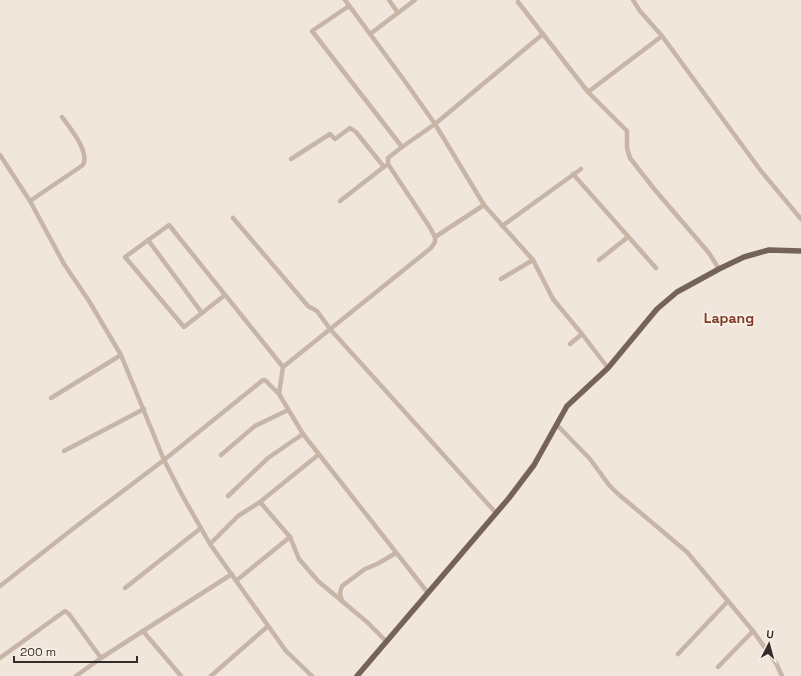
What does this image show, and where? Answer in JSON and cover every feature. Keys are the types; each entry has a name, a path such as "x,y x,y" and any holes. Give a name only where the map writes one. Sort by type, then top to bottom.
{"main road":[{"path":"358,676 509,498 534,465 571,401 608,368 662,304 677,292 744,257 769,250 801,251"}],"street":[{"path":"345,0 435,124 484,205 534,260 553,300 608,368"},
{"path":"389,0 398,13"},
{"path":"370,34 414,0"},
{"path":"633,0 640,11 662,36 761,171 801,219"},
{"path":"518,2 588,92 627,131 627,148 630,158 655,190 709,253 719,269"},
{"path":"349,6 312,31 402,147"},
{"path":"340,201 386,166 388,158 435,124 543,34"},
{"path":"588,92 662,36"},
{"path":"30,201 85,163 85,155 82,146 62,117"},
{"path":"282,367 431,248 435,242 435,237 429,226 386,166 356,132 350,128 335,139 330,134 291,159"},
{"path":"0,155 30,201 64,264 90,301 121,355 164,460 210,544 286,651 312,676"},
{"path":"502,226 581,169"},
{"path":"573,174 656,268"},
{"path":"435,237 484,205"},
{"path":"233,218 308,306 317,311 330,329 496,513"},
{"path":"225,295 184,327 125,258 169,225 225,295 282,367 279,394"},
{"path":"599,260 628,237"},
{"path":"148,240 202,313"},
{"path":"500,279 534,260"},
{"path":"570,344 582,334"},
{"path":"51,398 121,355"},
{"path":"0,586 164,460 262,380 265,380 279,394 303,434 318,455 428,592"},
{"path":"64,451 144,409"},
{"path":"221,455 255,426 288,410"},
{"path":"557,425 590,460 617,493 687,552 753,631 776,663 782,676"},
{"path":"228,496 268,458 303,434"},
{"path":"210,544 238,516 260,502 293,477 318,455"},
{"path":"260,502 290,537 299,559 318,581 387,642"},
{"path":"125,588 201,528"},
{"path":"237,580 290,537"},
{"path":"342,601 340,593 342,586 365,569 378,564 396,553"},
{"path":"76,676 101,658 232,574"},
{"path":"678,654 728,601"},
{"path":"0,658 65,611 69,614 101,658"},
{"path":"211,676 268,626"},
{"path":"143,631 181,676"},
{"path":"718,666 753,631"}],"district":[{"name":"Lapang","path":"729,318"}]}
